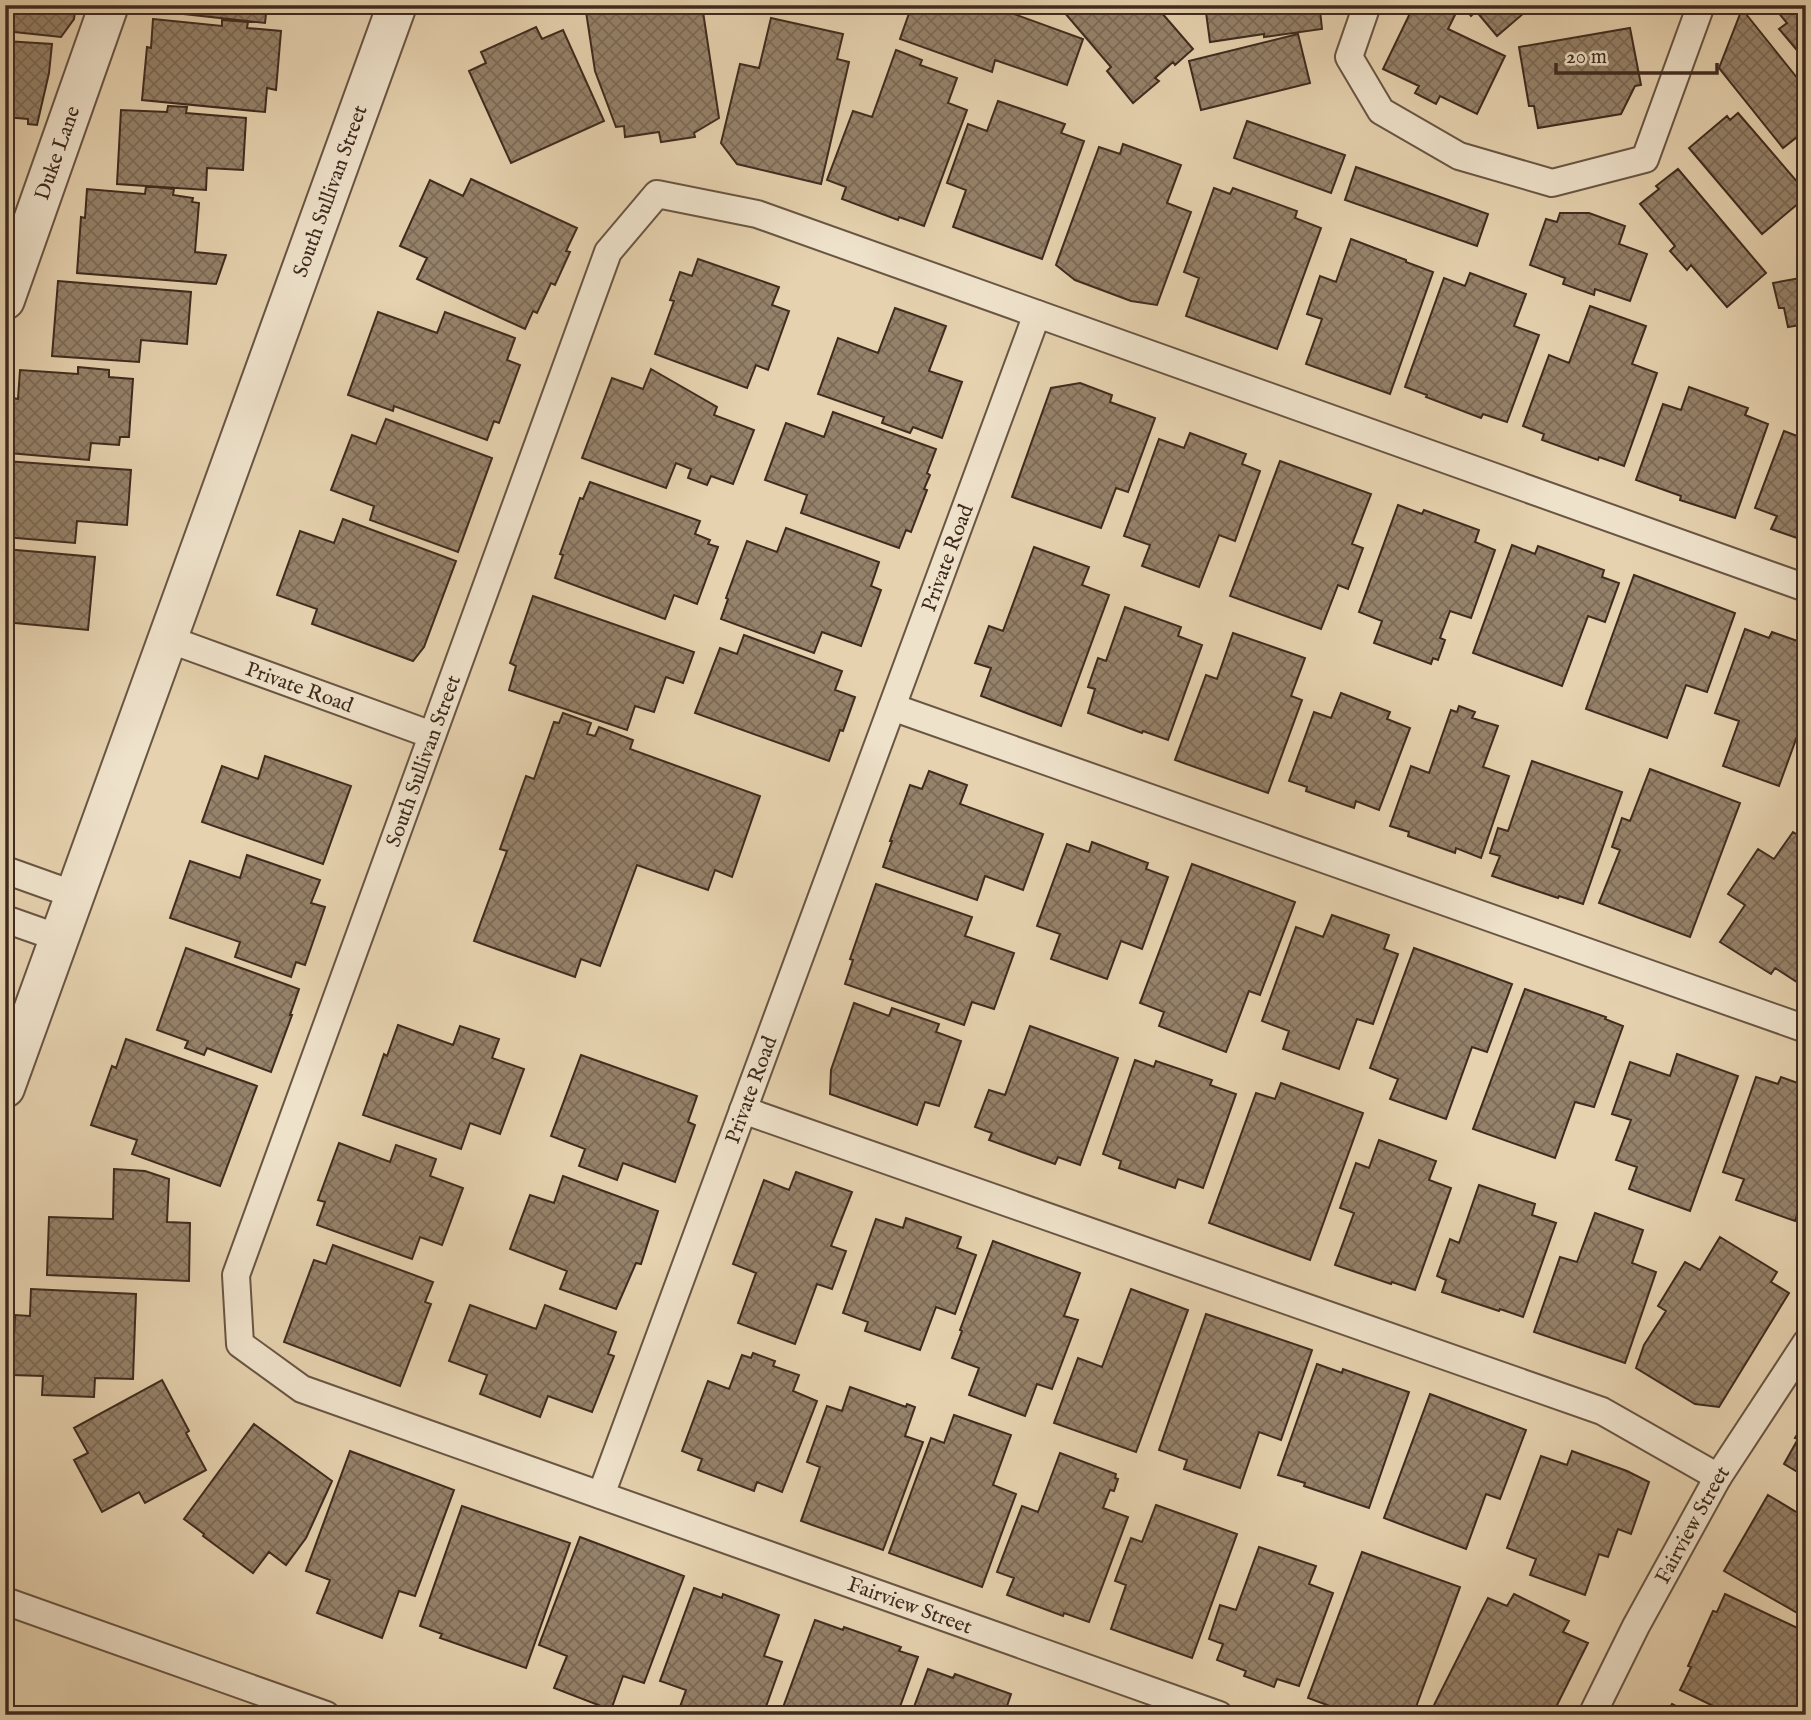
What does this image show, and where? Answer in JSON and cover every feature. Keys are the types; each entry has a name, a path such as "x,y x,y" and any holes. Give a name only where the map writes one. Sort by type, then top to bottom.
{"street":[{"name":"Duke Lane","path":"5,300 109,5"},
{"name":"South Sullivan Street","path":"5,1088 397,5"}],"lane":[{"path":"1367,5 1349,57 1381,111 1459,156 1552,183 1645,159 1701,5"},
{"name":"South Sullivan Street","path":"601,1495 302,1389 240,1344 236,1275 608,252 657,194 757,214 1037,314"},
{"name":"Private Road","path":"601,1495 1037,314"},
{"path":"1037,314 1806,588"},
{"name":"Private Road","path":"167,639 432,735"},
{"path":"892,707 1806,1029"},
{"path":"5,870 75,894"},
{"path":"5,919 59,938"},
{"path":"743,1110 1602,1411 1718,1477"},
{"name":"Fairview Street","path":"1592,1715 1636,1626 1718,1477 1806,1343"},
{"name":"Fairview Street","path":"601,1495 1219,1715"},
{"path":"5,1601 326,1715"}],"building":[{"path":"5,5 76,5 74,19 61,37 5,31"},
{"path":"167,5 267,5 265,23 166,12"},
{"path":"585,5 702,5 719,118 694,133 695,137 661,142 659,132 625,137 624,126 616,127 595,71"},
{"path":"912,5 989,5 1083,39 1067,85 995,60 992,72 900,39"},
{"path":"1058,5 1155,5 1193,49 1155,78 1159,81 1133,103 1107,71 1111,67"},
{"path":"1205,5 1326,5 1327,8 1320,10 1322,29 1210,42"},
{"path":"1414,5 1434,5 1455,15 1448,29 1505,56 1477,114 1440,96 1436,104 1415,93 1419,86 1383,69"},
{"path":"1462,5 1517,5 1524,13 1497,36 1476,11 1471,16"},
{"path":"1772,5 1806,5 1806,47 1803,43 1796,49 1779,29 1787,23"},
{"path":"1742,9 1806,89 1806,130 1783,148 1719,68"},
{"path":"771,18 843,34 837,59 849,62 821,184 737,164 721,143 740,64 759,68"},
{"path":"153,19 222,26 222,20 248,22 247,28 281,31 276,90 267,88 265,112 142,100 147,47 151,48"},
{"path":"536,27 542,39 563,30 604,121 511,163 469,71 486,63 481,52"},
{"path":"1630,28 1641,85 1635,86 1621,114 1538,128 1534,106 1529,106 1519,47"},
{"path":"1298,34 1310,83 1201,110 1189,61"},
{"path":"5,41 52,44 49,73 37,125 28,124 28,119 5,117"},
{"path":"896,50 922,60 920,65 957,78 948,103 967,110 924,226 899,217 898,220 842,199 846,187 827,180 853,111 872,117"},
{"path":"998,101 1065,124 1061,133 1084,141 1042,259 953,227 966,190 947,183 968,124 987,131"},
{"path":"168,106 187,107 186,113 246,118 243,170 207,168 206,190 117,184 121,110 167,112"},
{"path":"1738,113 1806,192 1806,197 1762,234 1689,148 1727,116 1730,120"},
{"path":"1247,121 1345,155 1331,193 1234,158"},
{"path":"1123,144 1181,165 1167,203 1191,212 1157,305 1131,301 1075,280 1056,265 1099,147 1120,154"},
{"path":"1356,167 1488,214 1477,246 1345,200"},
{"path":"1678,169 1766,273 1727,307 1691,265 1687,270 1670,251 1675,246 1640,204 1659,189 1656,186"},
{"path":"471,179 577,228 566,251 570,252 555,285 551,283 537,313 533,311 525,329 417,279 427,258 400,246 430,180 463,196"},
{"path":"146,186 174,189 173,195 193,198 192,202 199,203 195,252 226,255 216,284 77,273 81,217 85,218 87,189 145,194"},
{"path":"1214,188 1230,194 1233,188 1297,211 1295,218 1321,228 1277,349 1186,316 1199,278 1184,272"},
{"path":"1560,213 1589,213 1625,226 1619,244 1647,254 1630,301 1595,289 1594,295 1563,284 1565,278 1530,265 1546,219 1557,222"},
{"path":"1351,239 1433,272 1390,394 1306,364 1322,319 1307,314 1320,276 1336,282"},
{"path":"698,259 779,287 772,305 789,311 768,370 756,365 747,388 655,354 674,301 670,300 680,272 692,276"},
{"path":"1470,273 1526,294 1514,326 1539,335 1507,422 1483,414 1481,418 1405,387 1444,278 1465,286"},
{"path":"1806,277 1806,324 1788,327 1784,308 1779,308 1773,283"},
{"path":"58,281 191,292 187,344 141,340 139,362 52,356"},
{"path":"1590,306 1646,326 1632,364 1657,373 1624,466 1599,457 1598,460 1542,440 1544,434 1523,426 1549,355 1569,363"},
{"path":"895,308 946,326 929,371 962,382 942,438 913,427 910,433 882,423 884,417 818,394 838,338 878,353"},
{"path":"378,312 437,333 445,312 515,338 507,360 520,365 499,423 494,421 487,440 394,406 393,411 348,395"},
{"path":"78,367 109,370 109,377 133,379 129,437 120,437 119,445 91,443 89,460 9,453 13,398 18,399 20,370 78,374"},
{"path":"651,369 717,407 714,415 754,430 733,484 711,476 707,485 688,478 691,469 676,463 666,488 582,458 612,378 643,389"},
{"path":"1080,383 1112,395 1110,402 1155,418 1128,492 1116,488 1101,528 1012,497 1051,388"},
{"path":"1689,387 1748,408 1745,415 1768,424 1735,518 1680,500 1681,496 1636,480 1663,404 1681,410"},
{"path":"833,412 936,449 927,473 930,475 924,489 927,490 911,532 906,530 899,548 801,513 807,495 765,480 786,423 824,437"},
{"path":"386,419 492,458 458,552 370,520 374,506 331,490 352,435 376,444"},
{"path":"1784,431 1805,439 1806,437 1806,541 1771,529 1777,516 1755,508"},
{"path":"1190,433 1246,454 1242,464 1260,471 1235,541 1219,535 1199,587 1142,566 1150,545 1124,536 1159,439 1184,448"},
{"path":"5,461 131,470 127,525 77,521 75,543 5,537"},
{"path":"1280,461 1371,494 1352,544 1363,548 1348,589 1338,585 1321,629 1230,596"},
{"path":"590,482 700,521 695,534 710,540 708,544 718,547 697,604 674,595 665,619 555,578 563,555 560,554 580,498 583,499"},
{"path":"1398,505 1422,514 1424,510 1479,530 1475,542 1495,550 1471,618 1450,611 1440,638 1445,640 1438,660 1433,658 1431,664 1374,643 1382,621 1359,612"},
{"path":"343,519 456,561 424,647 413,661 312,624 317,609 277,595 300,531 334,543"},
{"path":"786,528 879,562 871,586 881,590 861,646 822,632 814,653 721,619 747,541 777,552"},
{"path":"1512,545 1535,554 1538,546 1604,570 1602,577 1619,583 1605,622 1588,616 1562,686 1473,653"},
{"path":"1034,547 1089,567 1082,585 1109,595 1061,726 981,696 991,668 975,663 989,626 1003,631"},
{"path":"5,549 95,557 88,630 5,622"},
{"path":"1634,575 1735,613 1707,692 1686,685 1667,738 1586,709"},
{"path":"533,596 694,652 683,683 666,677 654,712 635,706 627,730 509,690 516,666 510,663"},
{"path":"1125,607 1181,627 1178,636 1202,645 1168,740 1088,713 1095,689 1088,687 1098,658 1106,661"},
{"path":"1745,629 1769,638 1772,632 1806,644 1806,733 1799,731 1779,786 1723,766 1739,721 1715,713"},
{"path":"1233,633 1305,658 1291,696 1302,700 1268,793 1175,760 1206,675 1217,679"},
{"path":"744,635 842,671 835,690 855,697 829,761 695,713 720,648 737,654"},
{"path":"1341,693 1390,712 1387,719 1410,728 1379,810 1356,801 1354,808 1306,791 1307,787 1289,781 1314,712 1331,718"},
{"path":"1459,706 1475,712 1472,718 1498,726 1483,767 1509,776 1481,858 1456,848 1455,853 1408,836 1409,832 1390,826 1411,766 1429,773 1451,710 1457,712"},
{"path":"563,713 591,723 587,734 595,736 599,727 633,740 630,749 760,796 732,877 715,870 708,890 637,865 600,966 581,959 575,977 474,941 507,851 500,849 526,776 534,779 554,722 559,723"},
{"path":"265,756 351,786 323,864 202,822 222,766 258,779"},
{"path":"1532,761 1622,792 1583,904 1492,876 1500,856 1490,853 1498,828 1508,831"},
{"path":"1650,769 1740,803 1690,937 1599,903 1620,850 1612,847 1622,818 1630,821"},
{"path":"929,771 967,785 960,804 1043,834 1023,890 985,876 977,900 883,867 910,785 922,789"},
{"path":"1793,832 1806,840 1806,968 1797,982 1775,968 1771,974 1720,942 1745,905 1728,894 1758,849 1774,859"},
{"path":"1092,842 1148,863 1146,869 1168,877 1142,949 1121,941 1107,979 1051,959 1060,934 1037,926 1067,844 1089,852"},
{"path":"247,855 320,880 311,903 325,907 305,965 296,962 291,977 235,957 240,942 170,918 190,861 240,878"},
{"path":"1192,864 1295,902 1260,995 1249,991 1226,1052 1159,1026 1164,1012 1140,1003"},
{"path":"876,884 972,917 965,936 1014,953 994,1009 972,1002 964,1025 845,984 853,960 850,959"},
{"path":"1332,915 1389,935 1384,949 1398,954 1373,1024 1357,1019 1339,1069 1283,1049 1289,1031 1262,1021 1296,927 1323,937"},
{"path":"186,948 299,989 271,1072 207,1048 204,1055 185,1048 188,1041 157,1030"},
{"path":"1414,948 1512,984 1487,1052 1472,1047 1446,1119 1390,1099 1398,1079 1370,1068"},
{"path":"1525,989 1606,1017 1605,1019 1623,1026 1594,1107 1575,1102 1555,1158 1473,1129"},
{"path":"854,1003 889,1016 892,1008 939,1024 936,1032 961,1041 939,1106 925,1102 917,1125 830,1094 831,1070"},
{"path":"398,1025 453,1045 460,1026 499,1039 492,1058 524,1069 500,1134 470,1123 461,1149 363,1115 384,1054 387,1056"},
{"path":"1030,1026 1118,1058 1080,1165 1058,1157 1055,1164 989,1140 992,1133 975,1127 989,1090 1005,1095"},
{"path":"126,1039 257,1086 220,1186 132,1154 137,1140 91,1125 112,1066 116,1068"},
{"path":"1677,1054 1738,1076 1690,1211 1629,1189 1637,1167 1616,1160 1631,1120 1612,1114 1630,1062 1670,1076"},
{"path":"581,1055 697,1096 688,1122 695,1125 675,1182 623,1163 617,1180 579,1166 585,1149 551,1136"},
{"path":"1135,1060 1154,1067 1156,1061 1212,1080 1210,1085 1236,1094 1203,1188 1178,1179 1175,1188 1119,1168 1121,1161 1103,1154"},
{"path":"1756,1077 1778,1084 1781,1077 1806,1086 1806,1189 1795,1221 1736,1200 1744,1179 1723,1172"},
{"path":"1281,1083 1363,1113 1310,1260 1209,1223 1256,1093 1275,1099"},
{"path":"1379,1140 1436,1161 1429,1180 1451,1188 1415,1290 1335,1265 1354,1213 1340,1208 1356,1163 1369,1168"},
{"path":"339,1143 390,1162 396,1145 436,1159 430,1176 463,1188 442,1245 420,1237 412,1259 317,1225 325,1202 318,1200"},
{"path":"114,1169 145,1171 169,1179 167,1222 190,1223 189,1281 47,1275 49,1217 113,1219"},
{"path":"796,1172 852,1192 831,1246 846,1251 832,1289 817,1284 795,1344 738,1323 756,1273 733,1264 764,1180 789,1190"},
{"path":"563,1176 658,1211 641,1264 636,1263 616,1309 560,1289 567,1271 510,1249 530,1195 554,1203"},
{"path":"1479,1185 1535,1204 1532,1215 1556,1223 1523,1317 1442,1292 1446,1280 1437,1276 1450,1239 1459,1243"},
{"path":"1595,1213 1643,1230 1632,1263 1656,1272 1625,1363 1534,1332 1560,1257 1577,1262"},
{"path":"906,1218 961,1237 957,1248 976,1255 955,1314 936,1307 920,1350 865,1331 868,1322 843,1313 876,1219 903,1228"},
{"path":"1720,1237 1777,1272 1771,1282 1789,1293 1719,1407 1695,1404 1636,1368 1644,1345 1666,1311 1658,1306 1685,1262 1700,1270"},
{"path":"993,1241 1080,1273 1064,1316 1078,1320 1052,1389 1037,1384 1025,1416 969,1395 979,1368 952,1358"},
{"path":"333,1245 433,1282 425,1302 431,1304 400,1386 284,1342 314,1260 326,1264"},
{"path":"31,1289 136,1294 133,1379 95,1378 94,1397 42,1395 43,1376 12,1375 15,1315 30,1316"},
{"path":"1131,1289 1188,1310 1136,1452 1054,1423 1078,1358 1102,1367"},
{"path":"470,1305 536,1329 545,1305 616,1332 608,1354 614,1356 592,1412 548,1396 540,1417 480,1394 487,1375 449,1361"},
{"path":"1206,1314 1312,1350 1281,1440 1259,1432 1240,1488 1184,1469 1187,1460 1159,1450"},
{"path":"753,1353 775,1361 773,1366 799,1375 793,1391 817,1401 782,1492 757,1482 754,1491 698,1470 702,1459 682,1451 708,1381 729,1389 742,1355 751,1358"},
{"path":"1317,1364 1342,1373 1343,1369 1409,1392 1369,1508 1278,1475"},
{"path":"162,1380 206,1470 145,1503 139,1492 102,1512 74,1460 88,1453 74,1428"},
{"path":"850,1387 906,1407 907,1404 915,1407 905,1436 923,1442 883,1550 801,1521 820,1467 807,1462 827,1406 842,1411"},
{"path":"1430,1394 1526,1430 1500,1499 1486,1494 1466,1549 1384,1518"},
{"path":"954,1415 1011,1435 993,1485 1016,1494 982,1587 889,1553 931,1438 944,1443"},
{"path":"1806,1420 1806,1477 1784,1464"},
{"path":"254,1424 332,1481 306,1538 286,1565 269,1552 253,1573 184,1519"},
{"path":"350,1451 454,1490 415,1596 399,1591 382,1638 317,1613 330,1580 306,1571"},
{"path":"1572,1451 1649,1482 1631,1534 1618,1529 1608,1557 1599,1554 1585,1595 1530,1575 1536,1559 1507,1548 1541,1456 1567,1465"},
{"path":"1060,1453 1116,1474 1115,1478 1118,1479 1114,1491 1110,1490 1103,1508 1128,1517 1089,1622 1064,1613 1063,1616 1007,1595 1014,1578 997,1572 1022,1506 1038,1512"},
{"path":"1768,1495 1798,1513 1806,1499 1806,1618 1724,1571"},
{"path":"1156,1505 1237,1534 1192,1658 1111,1629 1126,1585 1115,1581 1131,1538 1142,1542"},
{"path":"462,1506 570,1543 526,1668 440,1638 442,1634 420,1626"},
{"path":"580,1537 684,1576 644,1683 623,1676 611,1710 554,1688 567,1656 539,1645"},
{"path":"1259,1547 1316,1566 1309,1584 1333,1593 1299,1686 1277,1679 1274,1687 1244,1676 1246,1671 1217,1660 1223,1644 1209,1639 1220,1605 1236,1610"},
{"path":"1362,1552 1460,1587 1413,1715 1354,1715 1308,1698"},
{"path":"694,1588 722,1598 723,1594 779,1615 764,1656 782,1662 763,1715 677,1715 686,1690 660,1681"},
{"path":"1514,1594 1569,1621 1563,1632 1588,1643 1552,1715 1429,1715 1488,1598 1507,1606"},
{"path":"1725,1594 1806,1632 1806,1715 1732,1715 1680,1690 1713,1611 1717,1612"},
{"path":"815,1620 901,1647 899,1651 918,1657 897,1715 781,1713"},
{"path":"928,1669 953,1678 955,1674 1011,1694 1004,1715 911,1715"},
{"path":"1672,1704 1692,1715 1665,1715"}]}
